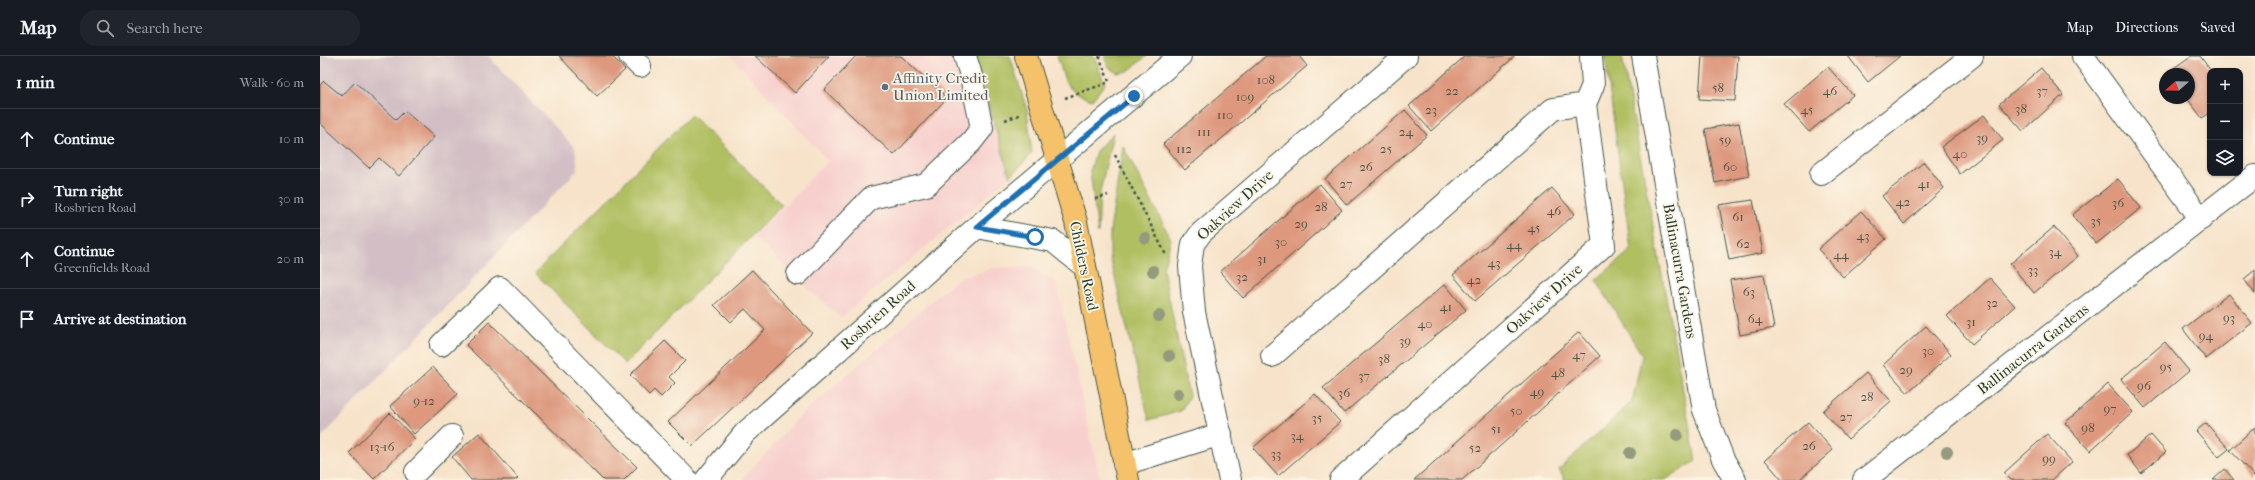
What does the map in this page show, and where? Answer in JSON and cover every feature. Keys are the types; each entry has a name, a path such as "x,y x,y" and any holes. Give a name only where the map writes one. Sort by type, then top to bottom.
{"main road":[{"name":"Childers Road","path":"1026,56 1076,222 1126,472"}],"street":[{"path":"798,274 871,198 926,185 971,142 982,128 965,56"},
{"name":"Rosbrien Road","path":"706,480 746,433 977,227 1180,56"},
{"name":"Oakview Drive","path":"1230,480 1194,312 1190,266 1193,244 1201,233 1406,56"},
{"path":"1272,356 1553,110 1585,104 1593,85 1592,56"},
{"name":"Ballinacurra Gardens","path":"1643,56 1704,410 1723,459 1735,480"},
{"path":"1821,174 1972,56"},
{"path":"2083,56 2201,219"},
{"name":"Oakview Drive","path":"1341,480 1604,245 1585,104"},
{"name":"Ballinacurra Gardens","path":"1864,480 2255,176"},
{"path":"977,227 1053,241 1085,266"},
{"path":"441,345 500,288 687,480"},
{"path":"1126,472 1221,434"},
{"path":"416,477 452,436"}],"path":[{"path":"1100,56 1109,82"},
{"path":"1115,156 1169,260"}],"shaded area":[{"path":"320,56 488,56 575,148 578,169 320,439"},
{"path":"731,56 974,56 1010,177 840,318 754,237 828,161"},
{"path":"1031,267 1056,282 1100,480 741,480 802,414 957,279 993,268"}],"green space":[{"path":"974,56 1010,56 1027,110 1032,153 1010,177"},
{"path":"1057,56 1094,56 1105,84 1092,100 1076,93 1067,84"},
{"path":"1104,56 1147,56 1128,71 1117,73 1108,66"},
{"path":"1605,56 1622,56 1696,461 1665,480 1565,480 1559,469 1632,402 1642,355 1596,280 1631,250"},
{"path":"691,115 782,205 625,364 535,273"},
{"path":"1113,133 1100,192 1098,234 1090,171 1096,151"},
{"path":"1123,146 1171,239 1163,269 1189,396 1181,411 1149,420 1110,257 1110,231"}],"building":[{"path":"559,56 612,56 625,70 597,96"},
{"path":"755,56 829,56 795,93"},
{"path":"856,56 901,56 947,98 894,155 824,90"},
{"path":"1266,56 1299,56 1307,66 1185,170 1163,144"},
{"path":"1465,56 1515,56 1431,131 1409,106"},
{"path":"1702,56 1738,56 1735,101 1699,99"},
{"path":"1848,56 1900,56 1868,82"},
{"path":"2191,56 2200,56 2209,68 2207,68 2207,115 2202,118 2192,104 2195,104 2195,68 2174,68"},
{"path":"1828,67 1853,95 1809,132 1784,104"},
{"path":"2041,68 2063,95 2023,131 1999,104"},
{"path":"324,81 342,96 355,82 396,120 405,111 434,137 399,176 379,158 369,168 320,123 320,85"},
{"path":"1405,110 1427,135 1347,205 1325,179"},
{"path":"1984,115 2003,140 1960,174 1941,147"},
{"path":"1739,123 1749,176 1715,183 1705,129"},
{"path":"1924,162 1944,188 1904,224 1882,196"},
{"path":"2118,179 2141,208 2096,244 2072,215"},
{"path":"1320,184 1342,210 1243,298 1220,272"},
{"path":"1552,188 1575,214 1475,301 1453,275"},
{"path":"1753,200 1763,253 1729,260 1719,205"},
{"path":"1861,211 1886,239 1843,277 1818,249"},
{"path":"2054,227 2078,256 2034,293 2010,264"},
{"path":"752,270 812,333 692,446 668,422 765,330 745,309 731,322 714,305"},
{"path":"2255,270 2255,294 2244,279"},
{"path":"1764,275 1774,328 1740,335 1730,280"},
{"path":"1990,278 2015,306 1972,344 1947,316"},
{"path":"1445,284 1466,310 1344,413 1323,388"},
{"path":"2229,294 2252,323 2206,359 2183,329"},
{"path":"489,322 637,467 624,480 603,480 466,345"},
{"path":"1926,326 1951,354 1908,393 1883,365"},
{"path":"1579,332 1600,356 1517,431 1462,480 1414,480"},
{"path":"665,341 685,361 669,377 675,383 661,397 654,390 649,395 630,375"},
{"path":"2165,342 2189,371 2145,408 2121,379"},
{"path":"433,367 458,394 414,434 390,406"},
{"path":"1866,373 1891,401 1848,439 1823,411"},
{"path":"2108,384 2133,412 2090,451 2065,423"},
{"path":"1315,394 1340,422 1278,476 1253,448"},
{"path":"390,413 415,439 374,479 349,453"},
{"path":"1808,422 1833,450 1799,480 1782,480 1765,460"},
{"path":"2206,423 2229,449 2219,457 2196,431"},
{"path":"2255,427 2255,477 2230,450"},
{"path":"479,433 518,478 515,480 471,480 452,457"},
{"path":"2047,434 2072,462 2052,480 2011,480 2004,473"},
{"path":"2151,435 2166,452 2141,473 2127,455"},
{"path":"2225,469 2234,480 2213,480"}],"place":[{"name":"Affinity Credit Union Limited","path":"885,87"}],"route":[{"path":"1035,237 977,227 1134,96"}]}
